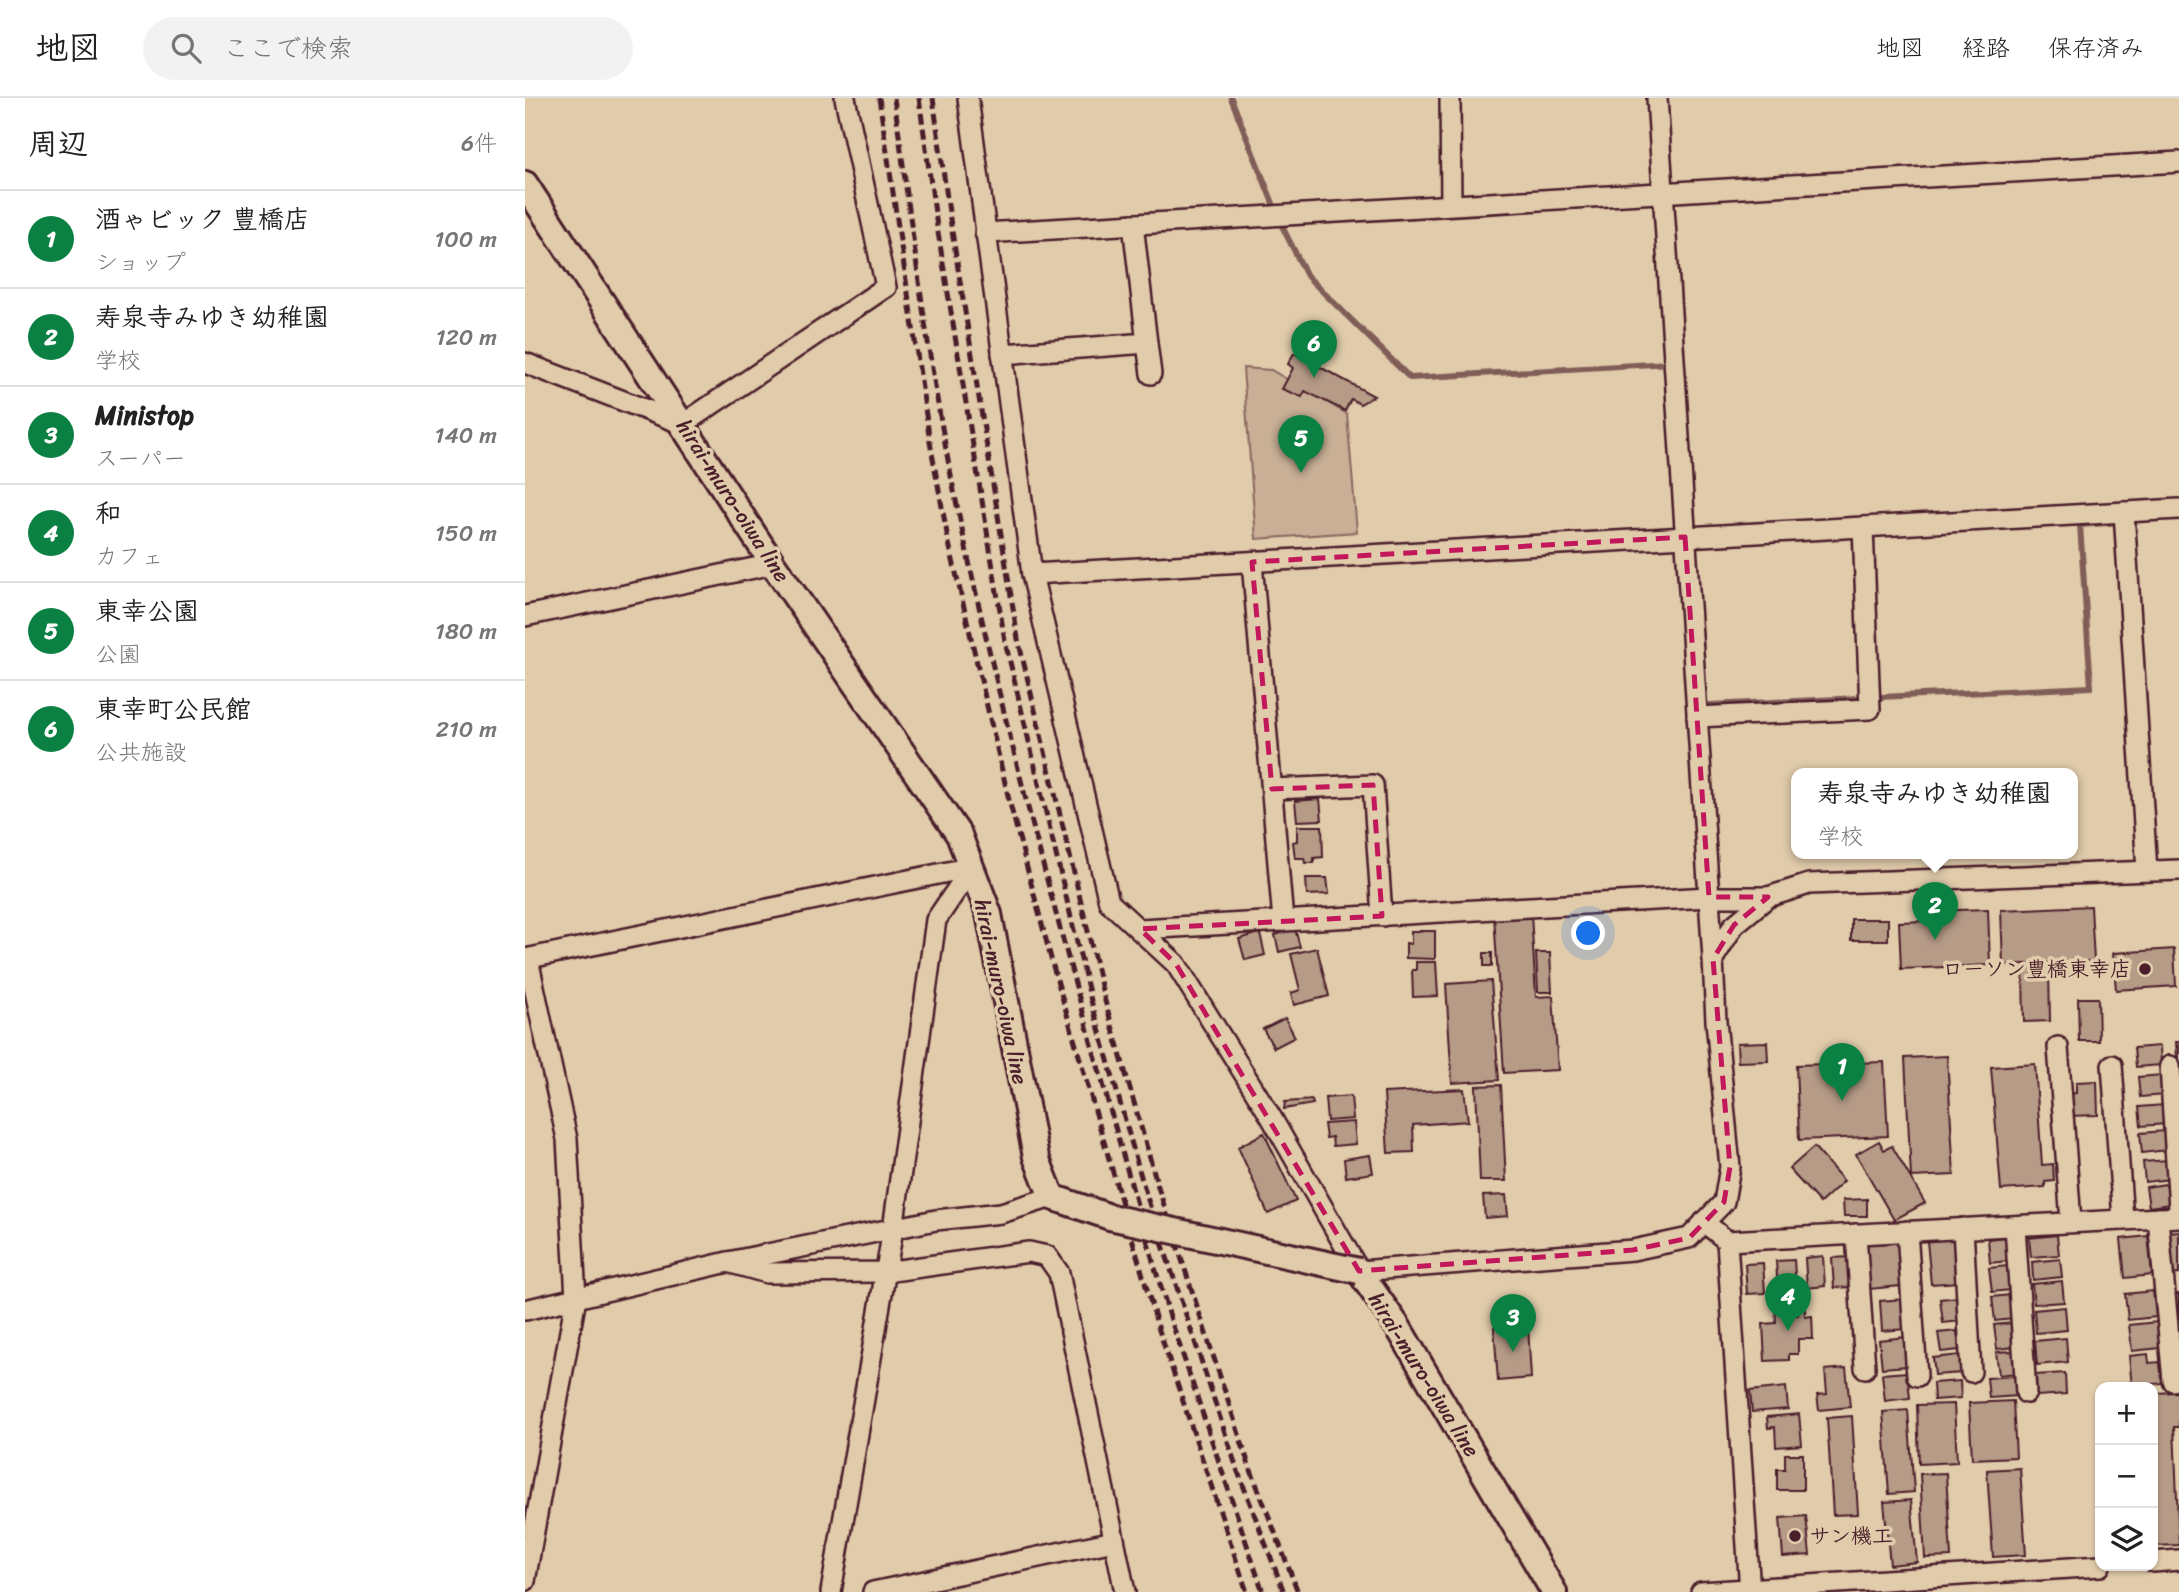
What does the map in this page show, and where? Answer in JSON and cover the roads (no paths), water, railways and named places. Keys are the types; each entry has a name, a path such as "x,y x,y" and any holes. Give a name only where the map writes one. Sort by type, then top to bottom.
{"main road":[{"name":"hirai-muro-oiwa line","path":"525,184 773,564 959,835 989,914 1036,1157 1052,1197 1110,1216 1359,1271 1398,1327 1554,1592"}],"street":[{"path":"525,363 683,424 886,286 845,98"},
{"path":"968,98 1032,574 1109,902 1176,964 1271,1117 1359,1271 1633,1250 1689,1238 1724,1202 1730,1167 1716,1021 1657,98"},
{"path":"1450,98 1451,204"},
{"path":"985,233 2179,162"},
{"path":"1133,224 1151,374"},
{"path":"1002,354 1147,343"},
{"path":"1032,574 2179,509"},
{"path":"2124,512 2147,871"},
{"path":"1697,717 1870,709 1863,527"},
{"path":"1252,562 1283,921"},
{"path":"525,616 773,564"},
{"path":"1272,789 1373,785 1382,916"},
{"path":"525,1581 576,1298 567,1139 527,959 972,867"},
{"path":"831,1592 893,1229 936,920 972,867"},
{"path":"1140,929 1709,897 1768,897 1809,884 2179,870"},
{"path":"1713,959 1734,925 1768,897"},
{"path":"2058,1046 2071,1222"},
{"path":"2112,1065 2123,1220"},
{"path":"2170,1066 2179,1209"},
{"path":"525,1310 728,1262 936,1220 1001,1213 1052,1197"},
{"path":"1704,1222 1727,1241 2179,1217"},
{"path":"2158,1218 2173,1381"},
{"path":"2015,1226 2026,1393"},
{"path":"1963,1228 1971,1372"},
{"path":"1907,1231 1917,1376"},
{"path":"1856,1234 1865,1368"},
{"path":"1727,1241 1750,1590"},
{"path":"728,1262 767,1273 885,1272 1029,1252 1047,1256 1059,1273 1125,1592"},
{"path":"873,1592 1114,1541"},
{"path":"2158,1562 2179,1560"},
{"path":"1701,1592 1923,1585 2095,1567"}],"waterway":[{"path":"1231,98 1282,226 1307,276 1410,378 1670,363"},
{"path":"1710,705 2091,687 2080,525 2121,522"}],"railway":[{"path":"879,98 930,442 948,539 1009,800 1053,966 1157,1324 1247,1592"},
{"path":"894,98 936,394 954,491 998,687 1047,881 1155,1268 1263,1592"},
{"path":"919,98 936,220 1005,641 1090,997 1146,1194 1237,1469 1284,1592"},
{"path":"933,98 1018,639 1103,994 1159,1190 1249,1465 1298,1592"}],"place":[{"name":"東幸町公民館","path":"1314,378"},
{"name":"東幸公園","path":"1301,473"},
{"name":"寿泉寺みゆき幼稚園","path":"1935,940"},
{"name":"ローソン豊橋東幸店","path":"2145,969"},
{"name":"酒ゃビック 豊橋店","path":"1842,1101"},
{"name":"和","path":"1788,1331"},
{"name":"Ministop","path":"1513,1352"},
{"name":"サン機工","path":"1795,1536"}]}
